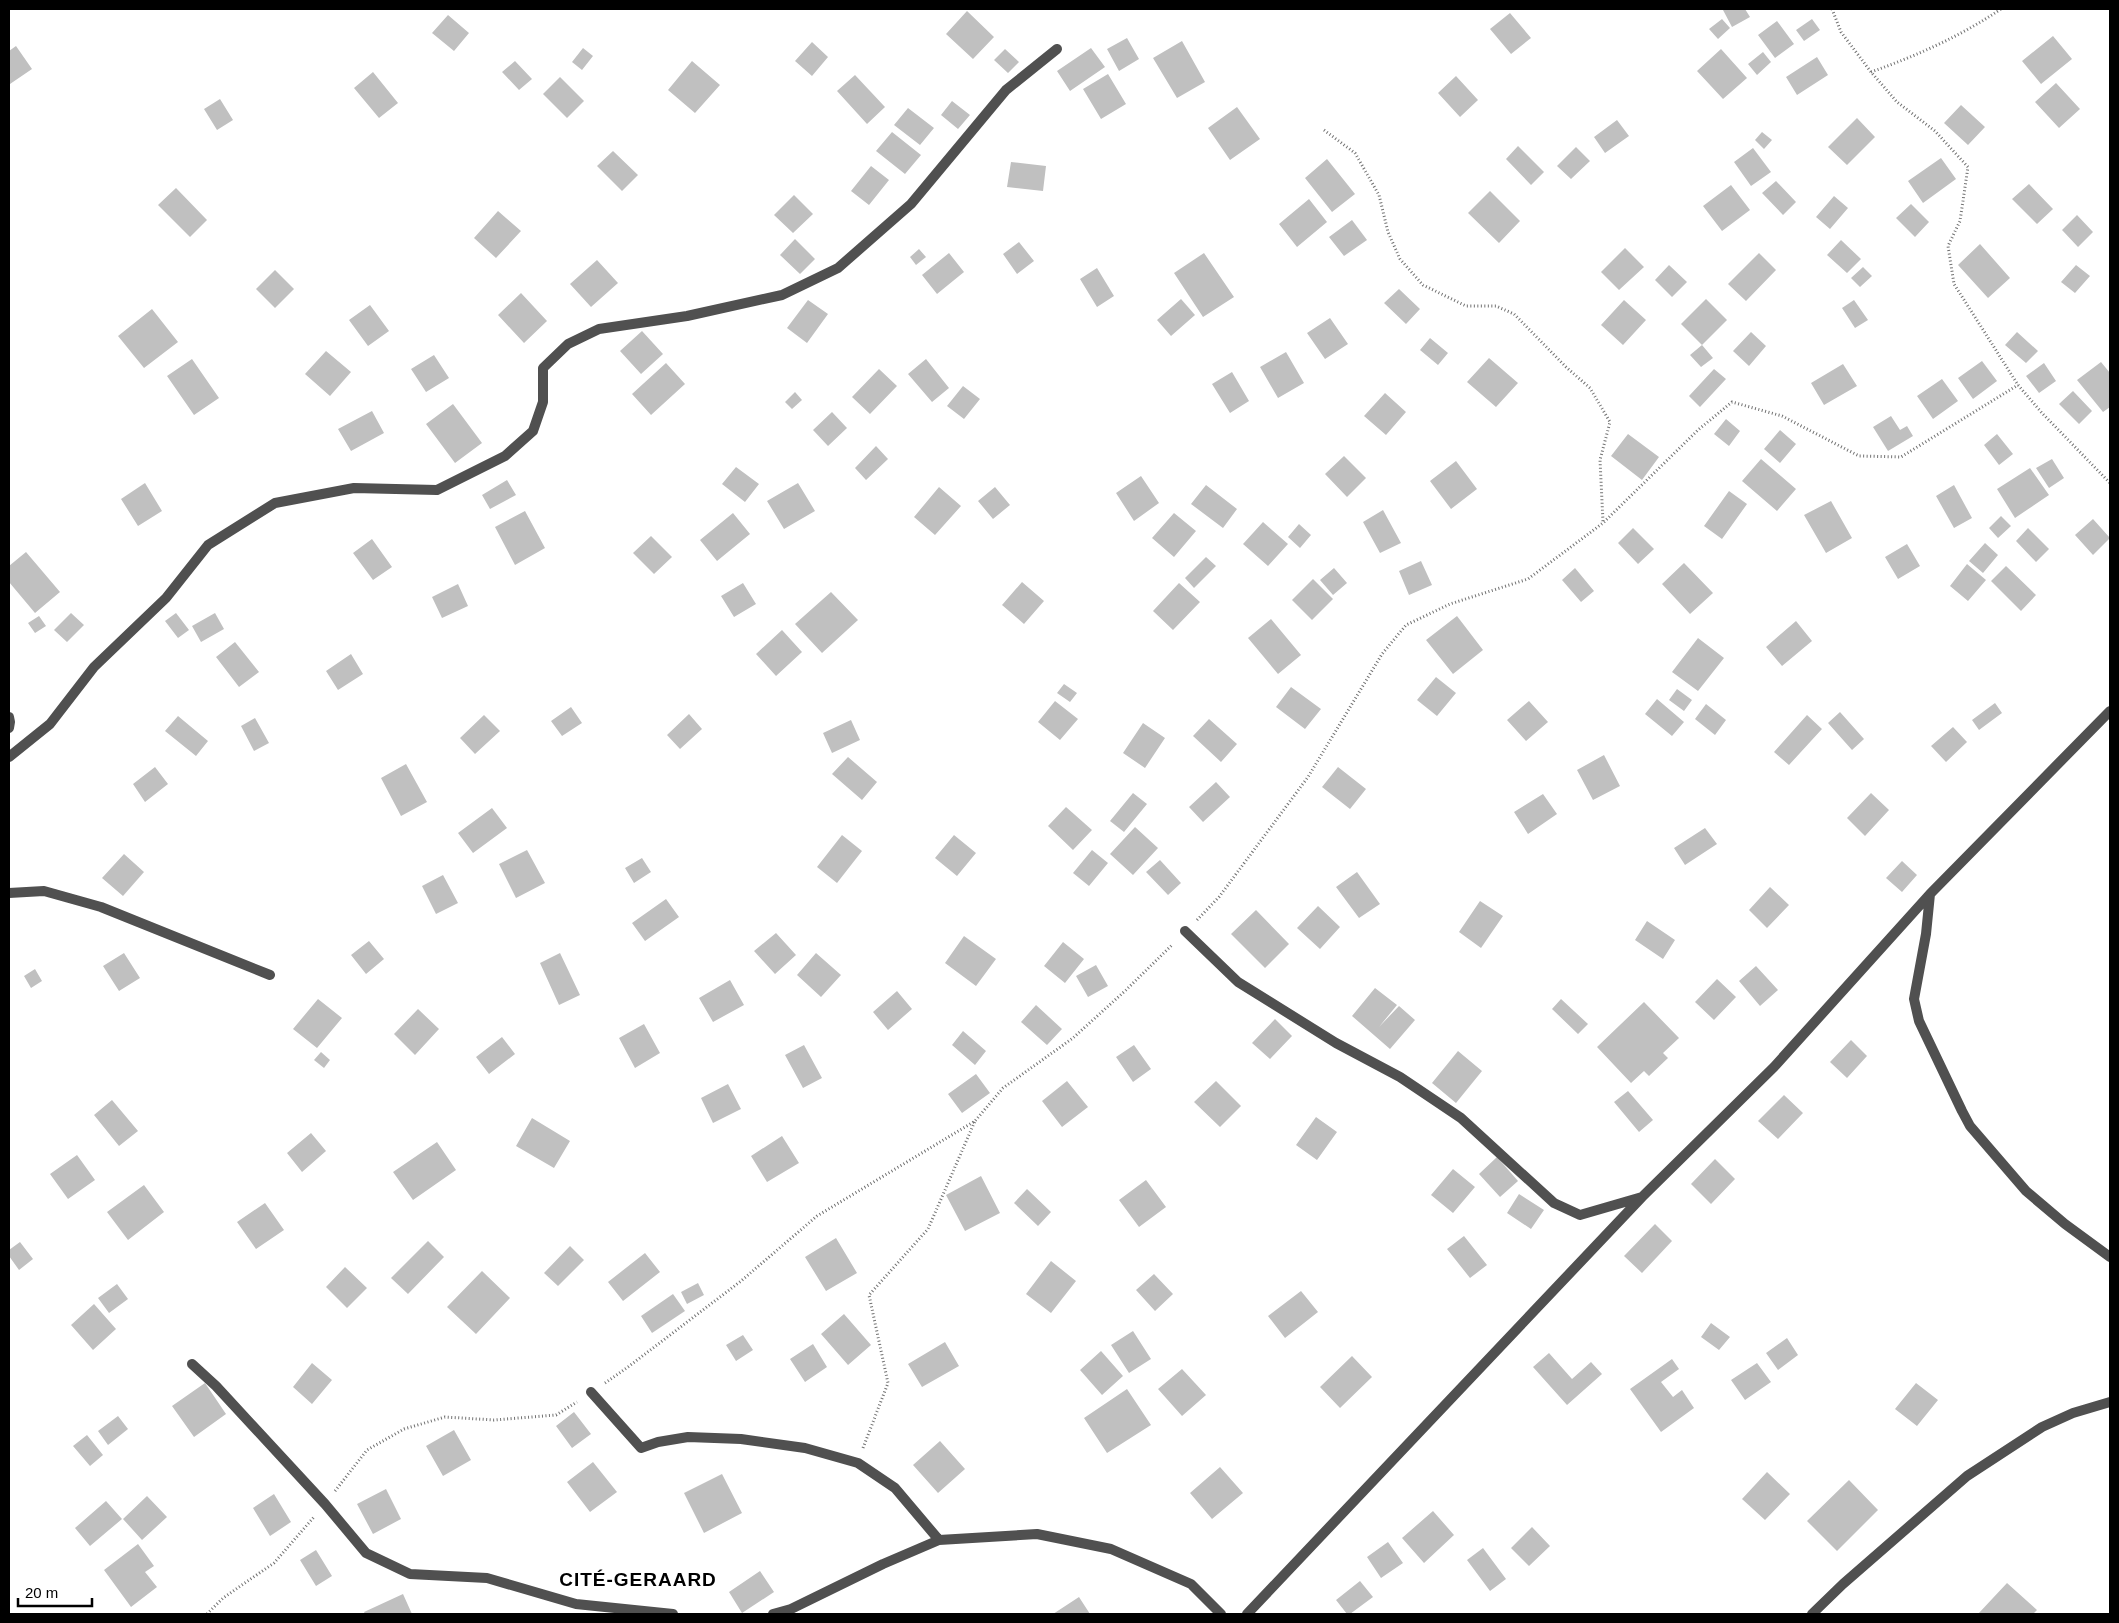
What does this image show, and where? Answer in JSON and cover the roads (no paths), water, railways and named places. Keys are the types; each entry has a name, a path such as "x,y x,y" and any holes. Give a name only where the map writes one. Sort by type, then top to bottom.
{"street":[{"path":"9,757 50,724 94,667 166,598 208,545 275,503 354,488 437,490 505,456 533,431 543,402 543,368 568,344 599,329 687,316 782,295 838,268 912,204 1006,90 1057,49"},
{"path":"1247,1614 1642,1197 1774,1067 1930,894 2110,711"},
{"path":"9,717 9,728"},
{"path":"9,893 44,891 101,907 270,976"},
{"path":"1930,894 1926,934 1914,999 1919,1021 1962,1111 1970,1126 2026,1192 2110,1257"},
{"path":"1185,931 1238,982 1336,1043 1400,1077 1461,1118 1554,1202 1580,1215 1642,1197"},
{"path":"192,1364 216,1386 325,1504 366,1553 410,1574 486,1578 576,1604 672,1614"},
{"path":"591,1392 641,1448 658,1442 688,1437 741,1439 805,1448 858,1463 895,1488 939,1540"},
{"path":"1812,1614 1843,1584 1967,1476 2042,1427 2074,1413 2110,1402"},
{"path":"773,1614 791,1609 883,1564 939,1540 1037,1534 1111,1549 1191,1584 1221,1614"}],"district":[{"name":"CITÉ-GERAARD","path":"638,1579"}]}
